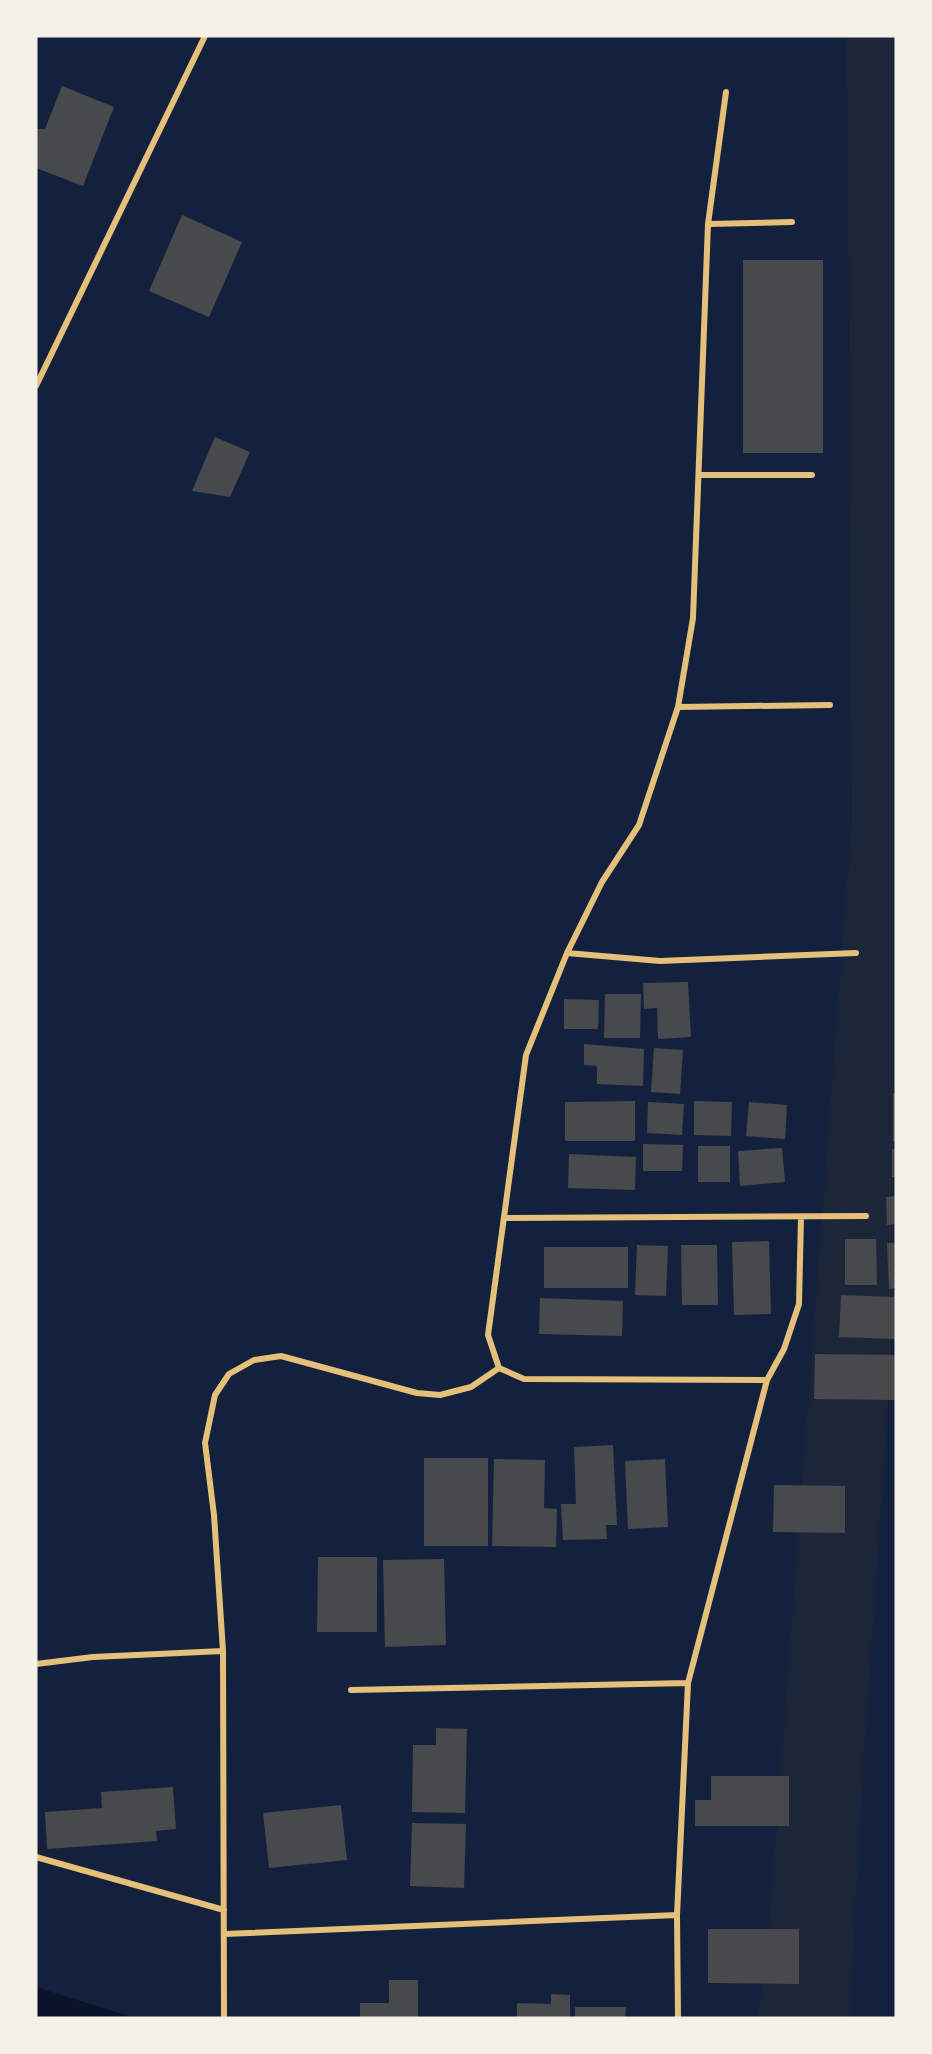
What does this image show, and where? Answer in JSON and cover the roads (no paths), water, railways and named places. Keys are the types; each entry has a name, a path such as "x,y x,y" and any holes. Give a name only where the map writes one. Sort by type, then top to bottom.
{"street":[{"path":"36,386 205,36"},
{"path":"726,92 708,224 693,618 678,707 639,825 602,882 567,953 526,1055 488,1335 500,1368 524,1379 767,1380"},
{"path":"708,224 792,222"},
{"path":"700,475 812,475"},
{"path":"678,707 830,705"},
{"path":"567,953 660,961 856,953"},
{"path":"505,1218 866,1216"},
{"path":"678,2018 676,1915 688,1683 767,1380 784,1349 799,1304 801,1217"},
{"path":"224,2018 224,1651 214,1515 205,1443 215,1395 229,1374 254,1360 281,1356 417,1393 440,1395 471,1387 500,1368"},
{"path":"36,1664 93,1657 224,1651"},
{"path":"351,1690 688,1683"},
{"path":"36,1857 224,1910"},
{"path":"224,1934 676,1915"}]}
